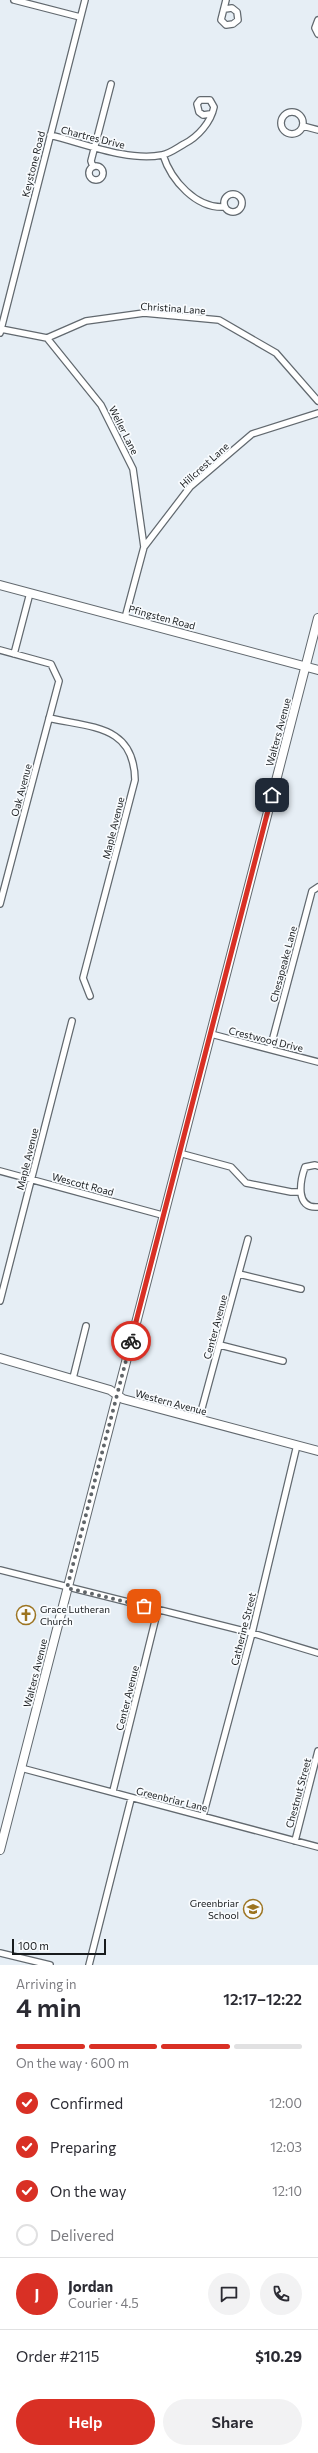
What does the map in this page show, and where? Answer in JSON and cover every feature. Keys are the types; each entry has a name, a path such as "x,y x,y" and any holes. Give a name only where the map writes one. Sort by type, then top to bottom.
{"street":[{"path":"14,0 80,17"},
{"name":"Keystone Road","path":"0,331 84,0"},
{"path":"225,10 226,0"},
{"path":"318,20 315,28 318,34"},
{"path":"93,167 91,161 111,84"},
{"path":"210,114 196,136 163,155 176,180 189,194 204,204 216,208 225,207"},
{"path":"303,126 318,130"},
{"name":"Chartres Drive","path":"50,135 122,154 163,155"},
{"name":"Christina Lane","path":"47,338 86,321 144,313 219,320 276,353 318,401"},
{"path":"0,331 47,338"},
{"name":"Weller Lane","path":"47,338 101,405 133,469 144,548"},
{"name":"Hillcrest Lane","path":"125,618 144,548 190,488 252,434 318,413"},
{"name":"Pfingsten Road","path":"0,584 318,670"},
{"path":"0,650 14,654 30,593"},
{"name":"Walters Avenue","path":"0,1850 162,1215 211,1034 318,618"},
{"name":"Oak Avenue","path":"0,904 59,681 51,664 14,654"},
{"name":"Maple Avenue","path":"49,718 110,732 123,742 131,753 134,765 135,780 83,978 90,996"},
{"name":"Chesapeake Lane","path":"270,1049 312,891 318,887"},
{"name":"Maple Avenue","path":"0,1301 72,1020"},
{"name":"Crestwood Drive","path":"211,1034 318,1062"},
{"path":"179,1153 231,1167 246,1183 291,1192 300,1192"},
{"path":"318,1166 315,1165 305,1167 300,1192 304,1202 310,1206 318,1207"},
{"name":"Wescott Road","path":"0,1171 162,1215"},
{"name":"Center Avenue","path":"199,1419 248,1239"},
{"path":"239,1274 301,1289"},
{"path":"73,1378 86,1326"},
{"path":"220,1345 282,1361"},
{"name":"Western Avenue","path":"0,1358 110,1390 123,1400 318,1451"},
{"name":"Catherine Street","path":"204,1816 252,1634 297,1445"},
{"path":"0,1570 67,1588 158,1609 318,1653"},
{"name":"Center Avenue","path":"113,1791 158,1609"},
{"name":"Chestnut Street","path":"294,1840 318,1751"},
{"name":"Greenbriar Lane","path":"21,1768 113,1791 131,1799 204,1816 318,1847"},
{"path":"89,1965 131,1799"},
{"path":"0,1952 50,1965"}],"way so far":[{"path":"131,1341 67,1588 76,1588 144,1606"}],"place":[{"name":"Grace Lutheran Church","path":"26,1615"},
{"name":"Greenbriar School","path":"253,1909"}],"route":[{"path":"131,1341 162,1215 211,1034 272,795"}]}
